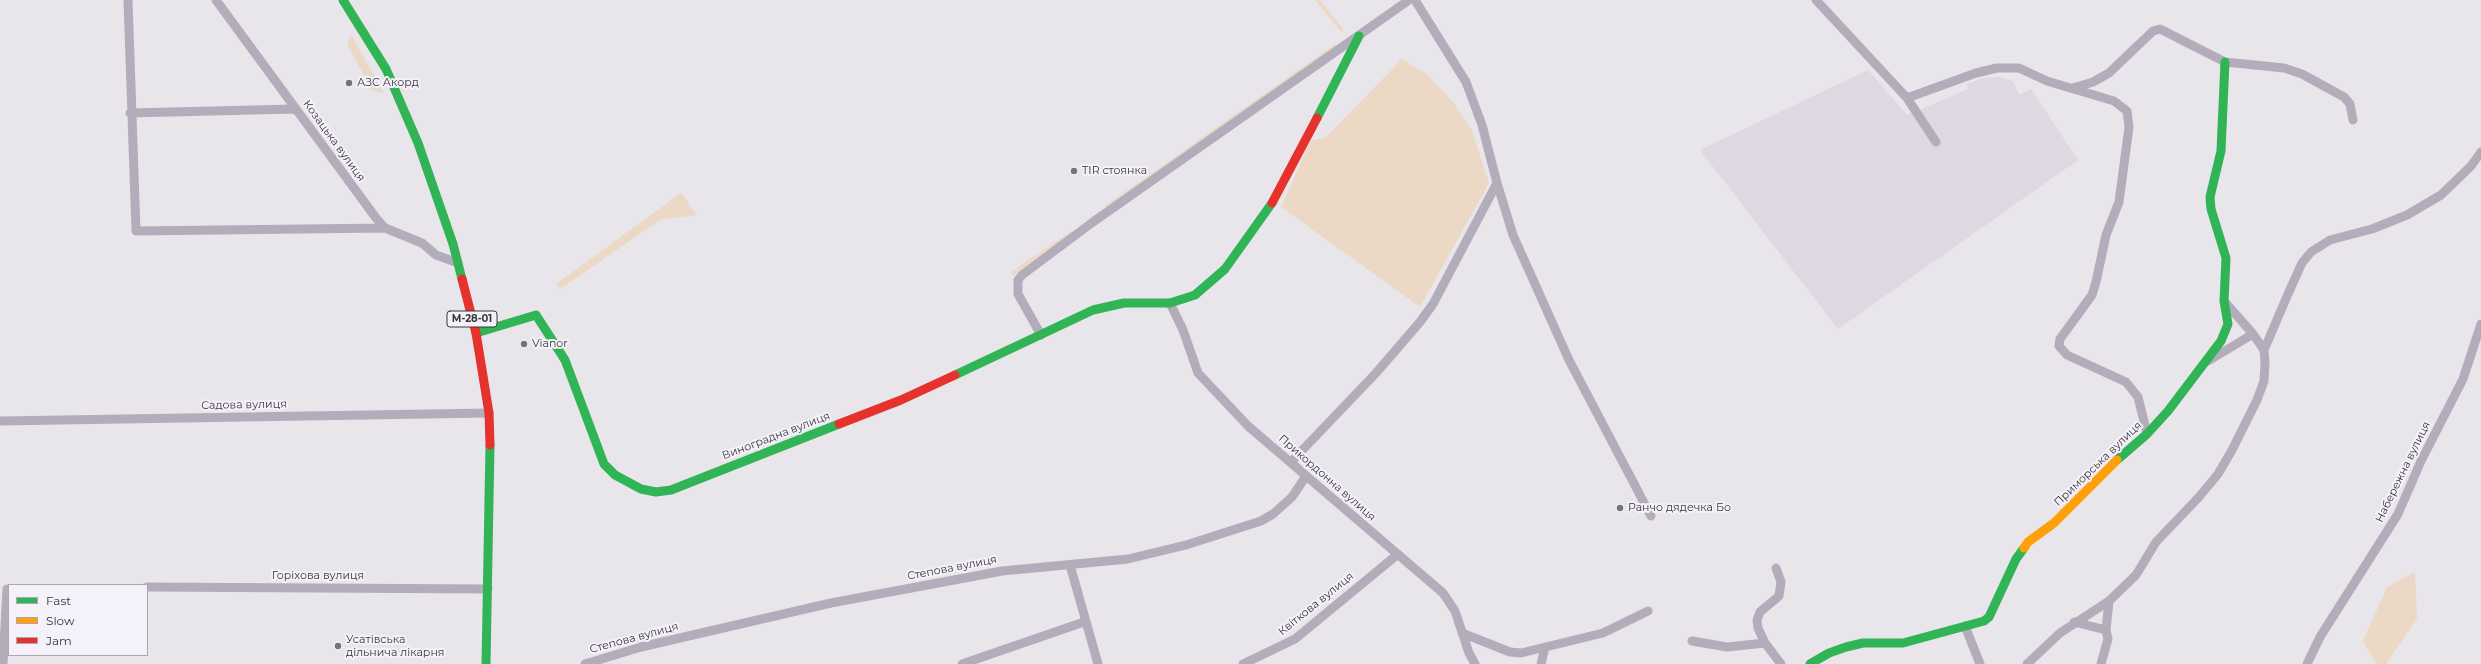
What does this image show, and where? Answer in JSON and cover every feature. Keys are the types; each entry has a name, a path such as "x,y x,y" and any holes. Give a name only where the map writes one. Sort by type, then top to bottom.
{"main road":[{"name":"М-28-01","path":"343,0 386,70 418,143 458,263 476,333 489,413 486,664"},
{"name":"Виноградна вулиця","path":"476,333 536,315 548,331 565,360 604,464 614,475 628,484 656,492 689,483 901,400 1106,306 1131,303 1170,303 1195,295 1209,285 1225,269 1267,212 1289,174 1359,36"},
{"name":"Приморська вулиця","path":"1965,626 1989,618 2016,559 2028,542 2054,523 2105,471 2147,434 2168,411 2202,364 2221,341 2228,324 2224,301 2226,258 2211,210 2210,197 2221,151 2225,62"},
{"path":"1810,664 1829,653 1846,647 1863,643 1903,643 1965,626"}],"street":[{"path":"128,0 130,113 136,231 385,228"},
{"name":"Козацька вулиця","path":"216,0 295,109 385,228 422,244 436,255 458,263"},
{"path":"1041,335 1018,294 1018,280 1022,275 1093,222 1409,0"},
{"path":"1415,0 1466,82 1482,125 1497,183 1514,236 1569,360 1652,516"},
{"path":"1816,0 1907,98 1936,142"},
{"path":"2072,88 2094,82 2109,73 2153,31 2160,29 2225,62 2273,66 2302,74 2344,97 2350,104 2353,120"},
{"path":"1907,98 1976,73 1997,68 2019,68 2047,81 2104,97 2122,105 2127,111 2129,127 2118,202 2106,235 2096,282 2092,295 2060,339 2059,346 2067,355 2126,382 2138,397 2147,434"},
{"path":"130,113 295,109"},
{"path":"2027,664 2074,622 2109,601 2136,575 2156,542 2218,474 2258,400 2264,381 2264,350 2294,282 2311,252 2330,240 2372,229 2407,215 2441,195 2471,166 2481,152"},
{"path":"1291,462 1376,373 1420,322 1433,304 1497,183"},
{"path":"2224,301 2253,334 2264,350"},
{"name":"Прикордонна вулиця","path":"1170,303 1183,330 1198,373 1248,426 1446,597 1455,611 1462,633 1475,664"},
{"name":"Набережна вулиця","path":"2307,664 2320,637 2398,514 2421,461 2463,378 2481,324"},
{"path":"2202,364 2231,345 2253,334"},
{"name":"Садова вулиця","path":"0,420 489,413"},
{"name":"Степова вулиця","path":"585,664 641,646 831,603 1002,571 1128,559 1186,545 1261,521 1273,514 1292,497 1306,476"},
{"name":"Квіткова вулиця","path":"1243,664 1295,639 1398,554"},
{"path":"1070,565 1084,622 1098,664"},
{"path":"1776,568 1781,582 1779,596 1760,612 1757,620 1758,628 1765,643 1781,664"},
{"name":"Горіхова вулиця","path":"148,586 488,589"},
{"path":"3,664 5,588"},
{"path":"2101,664 2108,639 2106,630 2109,601"},
{"path":"1462,633 1510,652 1545,648 1603,633 1648,611"},
{"path":"962,664 1084,622"},
{"path":"2074,622 2106,630"},
{"path":"1965,626 1980,664"},
{"path":"1692,641 1727,647 1765,643"},
{"path":"1541,664 1545,648"}],"shaded area":[{"path":"1315,0 1320,0 1344,30 1341,32"},
{"path":"351,34 384,93 373,91 347,45"},
{"path":"1335,44 1337,46 1108,208 1105,206"},
{"path":"1402,59 1429,76 1452,101 1471,128 1489,183 1420,307 1281,207 1311,140 1325,138"},
{"path":"1868,70 1907,115 1968,89 1967,84 1983,78 1999,77 2013,81 2019,95 2031,89 2078,160 1838,329 1700,150"},
{"path":"681,193 697,215 660,220 560,289 556,284"},
{"path":"1071,231 1073,234 1013,276 1011,272"},
{"path":"2415,572 2417,619 2386,664 2376,664 2363,641 2387,587"}],"traffic: fast":[{"path":"343,0 386,69 418,143 453,244 462,279"},
{"path":"1317,118 1359,36"},
{"path":"2117,460 2147,434 2168,411 2221,341 2228,324 2224,301 2226,258 2211,209 2210,197 2221,151 2225,62"},
{"path":"955,375 1093,310 1124,303 1170,303 1195,295 1225,269 1272,203"},
{"path":"476,333 536,315 565,360 604,464 615,475 641,489 656,492 671,490 839,424"},
{"path":"486,664 490,445"},
{"path":"1810,664 1829,653 1846,647 1863,643 1903,643 1984,621 1989,617 2016,559 2024,548"}],"traffic: slow":[{"path":"2024,548 2028,542 2054,523 2117,460"}],"traffic: jam":[{"path":"1272,203 1317,118"},
{"path":"462,279 476,333 489,413 490,445"},
{"path":"839,424 901,400 955,375"}],"place":[{"name":"АЗС Акорд","path":"349,83"},
{"name":"TIR стоянка","path":"1074,171"},
{"name":"Vianor","path":"524,344"},
{"name":"Ранчо дядечка Бо","path":"1620,508"},
{"name":"Усатівська дільнича лікарня","path":"338,646"}]}
